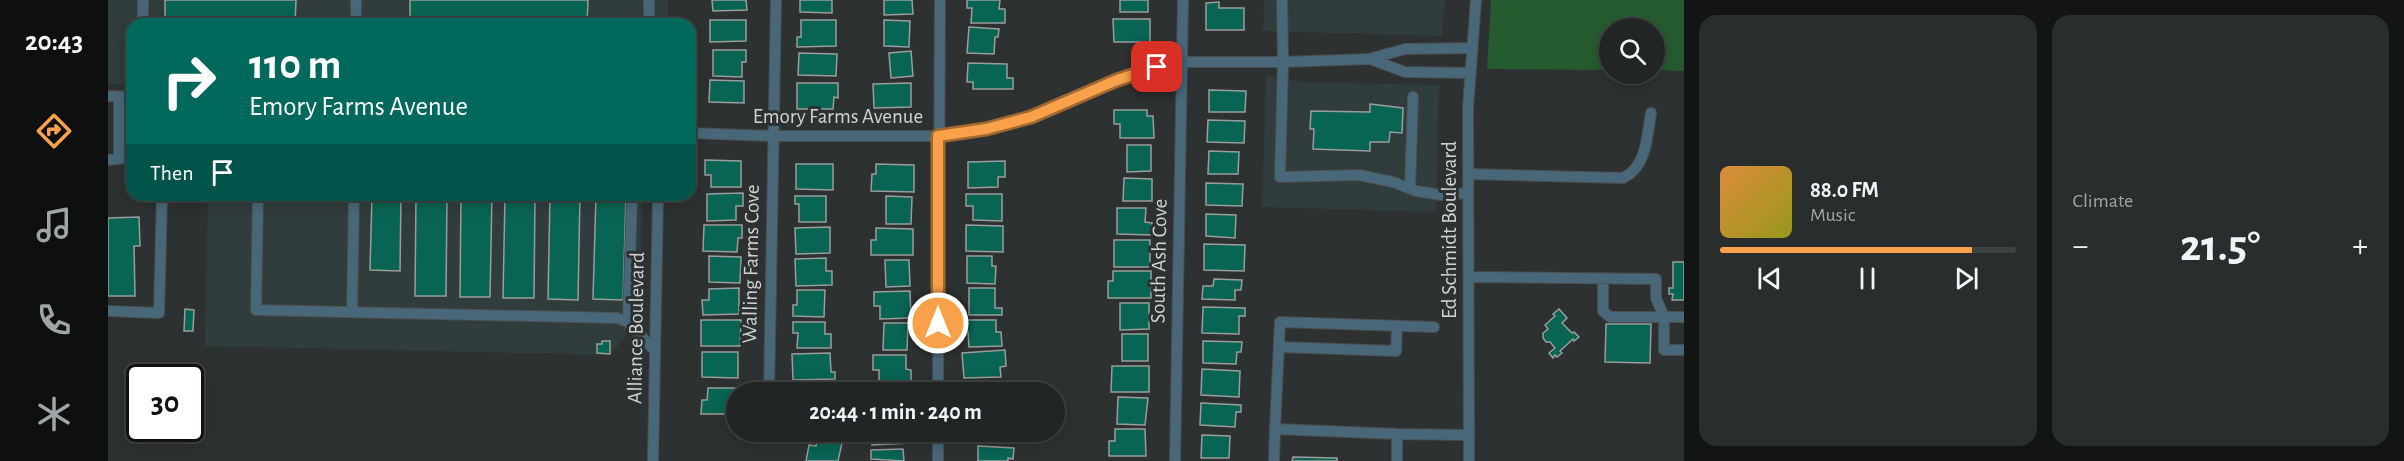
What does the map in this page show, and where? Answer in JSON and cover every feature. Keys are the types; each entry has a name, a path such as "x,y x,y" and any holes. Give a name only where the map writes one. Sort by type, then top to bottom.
{"street":[{"path":"143,0 143,18"},
{"path":"356,0 356,18"},
{"path":"649,0 649,18"},
{"name":"Walling Farms Cove","path":"769,382 776,0"},
{"path":"938,382 940,0"},
{"name":"South Ash Cove","path":"1175,461 1183,0"},
{"path":"1282,0 1280,177 1359,175 1441,195 1468,193"},
{"name":"Ed Schmidt Boulevard","path":"1469,461 1468,174 1471,48 1476,0"},
{"name":"Emory Farms Avenue","path":"696,133 774,136 938,136 986,129 1031,117 1117,80 1157,67 1182,62 1370,59 1405,49 1471,48"},
{"name":"Emory Farms Avenue","path":"1370,59 1405,72 1470,73"},
{"path":"114,96 114,159"},
{"path":"1410,188 1413,97"},
{"path":"1468,174 1623,178 1632,174 1638,167 1646,142 1651,113"},
{"path":"108,312 159,313 162,201"},
{"path":"258,201 256,310 617,318 628,322 655,351"},
{"path":"352,313 354,201"},
{"path":"628,322 632,201"},
{"name":"Alliance Boulevard","path":"653,461 658,201"},
{"path":"1470,277 1656,279 1656,297 1664,317 1664,350 1684,350"},
{"path":"1603,278 1603,311 1610,317 1684,317"},
{"path":"1274,461 1280,322 1434,327"},
{"path":"1279,347 1396,351 1397,327"},
{"path":"1275,429 1469,435"},
{"path":"1397,434 1397,461"},
{"path":"938,442 938,461"}],"shaded area":[{"path":"108,0 668,0 668,18 126,18 126,85 108,84"},
{"path":"1264,0 1445,0 1442,36 1263,31"},
{"path":"1266,76 1300,82 1439,85 1436,212 1262,207"},
{"path":"208,201 642,201 640,319 610,355 205,346"}],"green space":[{"path":"1491,0 1684,0 1684,71 1665,70 1665,18 1599,18 1599,70 1487,69"}],"building":[{"path":"165,0 296,0 295,18 165,18"},
{"path":"410,0 588,0 587,18 410,18"},
{"path":"712,0 746,0 747,10 713,11"},
{"path":"800,0 832,0 832,13 800,12"},
{"path":"884,0 912,0 913,14 884,15"},
{"path":"967,0 1000,0 999,9 1005,9 1005,23 971,23 972,8 967,8"},
{"path":"1120,0 1148,0 1148,12 1120,12"},
{"path":"1219,2 1219,8 1244,8 1244,30 1206,30 1206,3"},
{"path":"1113,19 1150,19 1150,42 1114,42"},
{"path":"710,20 746,20 746,41 710,42"},
{"path":"801,20 836,20 836,46 797,47 797,37 801,37"},
{"path":"884,20 910,21 909,47 884,46"},
{"path":"969,27 999,29 998,37 995,37 994,54 967,53"},
{"path":"713,50 746,50 746,62 742,62 742,77 713,76"},
{"path":"911,51 913,76 891,78 889,53"},
{"path":"799,53 837,54 836,76 798,75"},
{"path":"968,63 1007,64 1007,78 1013,78 1013,89 973,89 973,82 967,82"},
{"path":"710,80 744,81 744,103 709,102"},
{"path":"797,83 838,83 838,98 834,97 833,109 797,109"},
{"path":"911,83 911,107 874,108 873,84"},
{"path":"1209,90 1246,91 1245,112 1209,112"},
{"path":"1370,104 1403,108 1402,133 1390,132 1389,142 1370,142 1370,151 1313,149 1314,129 1310,129 1311,111 1370,112"},
{"path":"1114,110 1147,110 1147,116 1153,116 1154,138 1120,138 1120,124 1114,124"},
{"path":"1208,120 1245,121 1244,143 1207,142"},
{"path":"1127,145 1151,145 1151,171 1127,172"},
{"path":"1209,151 1239,152 1238,174 1208,174"},
{"path":"705,160 741,161 741,187 711,187 711,175 705,175"},
{"path":"1005,161 1005,177 998,177 998,187 968,188 968,162"},
{"path":"796,164 833,164 833,190 796,189"},
{"path":"876,164 914,165 914,192 871,191 872,174 876,174"},
{"path":"1124,178 1152,179 1152,201 1123,201"},
{"path":"1206,183 1243,184 1242,206 1206,205"},
{"path":"743,193 743,206 736,206 736,220 707,221 707,194"},
{"path":"966,194 1002,194 1002,221 973,220 973,206 966,206"},
{"path":"795,196 826,196 826,222 799,222 799,204 795,204"},
{"path":"886,196 912,197 911,224 886,224"},
{"path":"372,201 401,201 400,271 370,270"},
{"path":"416,201 447,201 446,296 415,296"},
{"path":"461,201 492,201 490,297 460,297"},
{"path":"505,201 535,201 534,298 503,298"},
{"path":"550,201 580,201 578,300 548,299"},
{"path":"596,201 626,201 623,300 593,299"},
{"path":"1117,208 1146,208 1145,222 1152,223 1152,235 1117,234"},
{"path":"1206,214 1236,215 1235,238 1206,236"},
{"path":"139,217 140,246 134,246 135,296 108,296 108,218"},
{"path":"704,225 742,225 742,238 738,238 737,252 703,251"},
{"path":"966,225 1003,226 1003,252 966,251"},
{"path":"830,227 830,253 796,254 795,228"},
{"path":"876,228 913,229 913,255 871,255 871,240 876,240"},
{"path":"1114,240 1150,240 1150,267 1114,267"},
{"path":"1204,244 1245,245 1244,271 1204,270"},
{"path":"709,256 741,257 740,283 709,282"},
{"path":"967,256 992,256 992,266 996,266 995,284 967,283"},
{"path":"826,258 826,271 832,271 832,285 796,286 795,259"},
{"path":"885,260 909,260 910,286 886,287"},
{"path":"1673,262 1684,262 1684,300 1672,300 1673,294 1669,294 1669,288 1673,288"},
{"path":"1113,271 1151,271 1151,298 1108,298 1108,281 1113,281"},
{"path":"1214,279 1242,280 1241,290 1235,290 1235,300 1202,299 1203,286 1213,286"},
{"path":"739,288 739,314 703,315 702,300 709,300 709,289"},
{"path":"969,288 995,288 995,308 1002,308 1002,315 969,315"},
{"path":"797,290 825,290 824,317 793,316 793,305 797,305"},
{"path":"910,291 911,318 880,319 880,306 874,306 874,292"},
{"path":"1120,303 1149,303 1149,329 1120,330"},
{"path":"1203,307 1245,308 1245,316 1239,316 1239,334 1202,333"},
{"path":"185,309 194,310 193,331 184,331"},
{"path":"1559,309 1567,318 1562,323 1579,337 1574,341 1573,339 1560,351 1562,353 1553,358 1549,353 1555,348 1550,342 1546,342 1543,333 1548,329 1545,325"},
{"path":"701,320 741,320 740,346 701,346"},
{"path":"964,320 996,320 996,332 1001,332 1002,346 969,347 968,332 964,332"},
{"path":"793,322 825,322 825,334 831,334 831,348 797,348 798,333 793,333"},
{"path":"884,323 908,323 907,350 883,350"},
{"path":"1606,324 1651,324 1650,363 1605,362"},
{"path":"1122,334 1148,334 1148,361 1122,361"},
{"path":"602,341 610,341 610,354 597,353 597,344 602,344"},
{"path":"1203,341 1242,342 1241,352 1237,352 1236,364 1203,363"},
{"path":"1005,350 1006,366 1000,367 1001,377 964,378 962,353"},
{"path":"702,352 738,352 738,378 702,377"},
{"path":"830,353 831,372 835,372 835,379 793,380 792,354"},
{"path":"873,355 906,355 906,369 911,370 911,382 879,381 879,370 873,370"},
{"path":"1112,366 1149,366 1149,392 1111,392"},
{"path":"1202,369 1240,371 1239,397 1201,395"},
{"path":"708,388 726,388 726,414 701,414 702,400 707,400"},
{"path":"1118,397 1148,398 1145,425 1117,424"},
{"path":"1201,403 1241,405 1241,412 1236,412 1235,427 1200,425"},
{"path":"1115,429 1145,429 1146,456 1109,456 1109,441 1115,441"},
{"path":"1202,435 1230,436 1229,458 1201,458"},
{"path":"817,442 842,443 838,461 806,461 809,445 816,446"},
{"path":"872,442 910,443 872,445"},
{"path":"978,446 1014,448 1013,459 978,461"},
{"path":"903,449 904,461 871,459 871,450"},
{"path":"1293,457 1337,458 1337,461 1292,461"}],"route":[{"path":"938,323 938,136 986,129 1031,117 1117,80 1157,67"}]}
